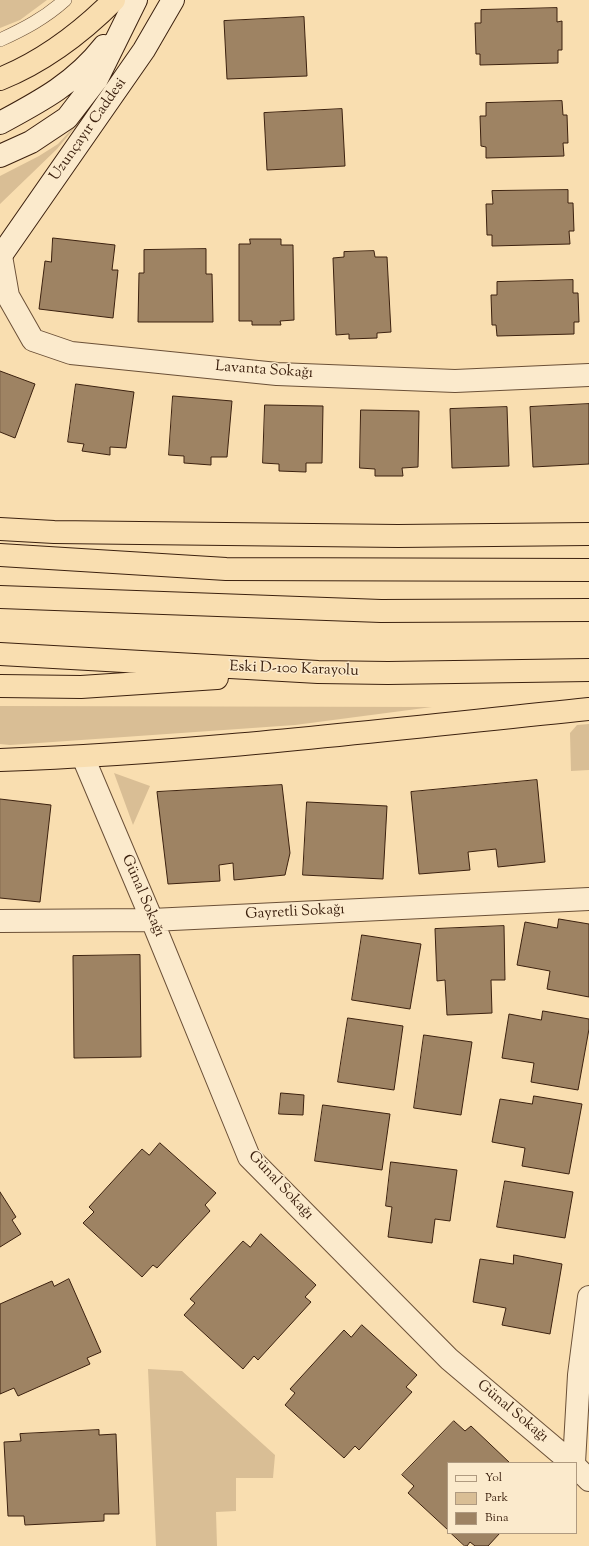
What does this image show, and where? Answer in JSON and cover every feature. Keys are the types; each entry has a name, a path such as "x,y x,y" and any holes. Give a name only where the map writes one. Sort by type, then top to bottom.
{"highway":[{"path":"0,79 18,72 57,48 114,0"},
{"path":"0,529 54,532 398,536 589,534"},
{"path":"0,555 226,569 589,570"},
{"path":"0,597 381,611 589,610"},
{"name":"Eski D-100 Karayolu","path":"0,654 318,672 388,673 589,670"},
{"path":"0,686 81,687 318,672"},
{"path":"0,760 83,757 276,741 589,709"}],"street":[{"path":"0,123 57,92 81,72 104,47 132,0"},
{"path":"0,156 31,142 67,118 97,79 136,0"},
{"name":"Uzunçayır Caddesi","path":"0,257 144,50 173,0"},
{"path":"0,234 54,180"},
{"name":"Lavanta Sokağı","path":"0,257 8,296 33,340 72,353 276,374 447,381 589,374"},
{"name":"Günal Sokağı","path":"83,757 152,920 249,1157 450,1359 572,1462"},
{"name":"Gayretli Sokağı","path":"0,921 152,920 589,899"},
{"path":"573,1462 579,1375 589,1297"},
{"path":"577,1468 589,1480"}],"lane":[{"path":"0,40 31,26 52,12 65,0"}],"green space":[{"path":"0,0 47,0 20,20 0,28"},
{"path":"91,108 57,149 0,204 0,176 39,156 58,144"},
{"path":"0,706 432,707 295,725 10,745 0,744"},
{"path":"589,724 589,770 571,771 570,733 577,725"},
{"path":"114,773 150,786 133,825"},
{"path":"148,1369 182,1371 275,1455 273,1478 236,1478 236,1511 216,1512 217,1546 156,1546"}],"building":[{"path":"557,8 557,22 562,21 562,50 558,50 558,63 480,65 480,54 476,54 475,23 481,23 481,10"},
{"path":"304,17 307,76 227,79 224,21"},
{"path":"562,101 563,115 567,115 568,143 563,143 564,156 486,158 486,147 481,146 480,116 486,116 486,103"},
{"path":"342,109 345,166 267,170 264,113"},
{"path":"568,190 568,203 573,203 574,231 569,231 570,244 492,246 492,235 487,235 486,204 493,204 492,191"},
{"path":"53,238 115,245 112,270 118,270 113,318 39,309 45,261 51,262"},
{"path":"250,239 281,239 281,245 293,245 294,320 280,321 281,325 252,325 252,321 239,321 239,244 250,244"},
{"path":"206,249 206,274 212,274 213,322 138,322 139,273 144,273 144,250"},
{"path":"374,251 375,257 387,257 391,332 377,333 377,338 349,339 349,334 336,335 333,258 344,257 344,252"},
{"path":"573,280 573,293 578,293 579,322 574,322 574,334 497,336 496,325 492,325 491,295 497,295 497,282"},
{"path":"0,371 35,384 15,438 0,432"},
{"path":"76,384 134,392 126,448 110,447 110,455 82,451 84,444 68,442"},
{"path":"173,396 232,401 227,457 211,457 211,465 184,463 184,456 169,455"},
{"path":"589,404 589,464 533,467 530,407"},
{"path":"265,405 323,406 322,463 306,463 306,472 279,471 279,464 263,463"},
{"path":"507,407 509,466 452,468 450,409"},
{"path":"361,410 419,411 418,467 402,468 403,476 375,476 375,469 360,468"},
{"path":"537,780 545,862 498,867 496,849 468,852 470,870 419,874 411,792"},
{"path":"282,785 290,853 285,875 234,880 233,863 219,865 220,881 168,884 157,792"},
{"path":"0,799 51,805 40,902 0,898"},
{"path":"307,802 387,806 383,879 303,875"},
{"path":"559,919 589,924 589,997 547,989 550,971 517,965 525,922 557,928"},
{"path":"504,926 505,980 491,980 492,1013 447,1015 445,980 437,981 435,929"},
{"path":"362,935 421,944 410,1009 352,1000"},
{"path":"140,955 141,1057 74,1058 73,956"},
{"path":"543,1011 589,1019 589,1029 578,1090 531,1082 534,1063 502,1058 509,1014 541,1020"},
{"path":"348,1018 403,1026 394,1090 338,1082"},
{"path":"424,1035 472,1042 461,1115 414,1108"},
{"path":"281,1093 304,1095 303,1115 279,1114"},
{"path":"534,1096 582,1104 569,1174 522,1166 525,1148 492,1142 500,1099 532,1104"},
{"path":"323,1105 390,1114 382,1170 315,1161"},
{"path":"160,1143 216,1193 205,1205 210,1211 157,1268 153,1265 142,1277 83,1223 94,1212 89,1207 142,1149 149,1155"},
{"path":"391,1162 457,1170 450,1221 435,1219 432,1243 388,1237 392,1207 386,1206"},
{"path":"505,1181 573,1192 565,1238 497,1227"},
{"path":"0,1192 16,1217 12,1220 21,1234 0,1247"},
{"path":"261,1234 316,1285 305,1297 311,1302 258,1360 254,1356 243,1369 184,1315 195,1303 190,1299 243,1241 250,1247"},
{"path":"514,1255 562,1264 550,1334 502,1325 506,1308 473,1302 480,1259 513,1264"},
{"path":"69,1279 101,1352 87,1358 90,1364 18,1396 14,1388 0,1394 0,1304 52,1281 54,1286"},
{"path":"362,1325 417,1375 406,1387 412,1392 359,1450 355,1446 344,1458 285,1405 295,1393 290,1389 344,1330 351,1337"},
{"path":"454,1421 465,1431 471,1426 509,1462 447,1462 447,1529 408,1493 414,1486 402,1475"},
{"path":"99,1430 99,1435 116,1434 119,1514 104,1514 104,1521 25,1525 24,1516 8,1516 4,1442 21,1441 20,1434"},
{"path":"452,1534 499,1534 488,1546 475,1546 470,1542 467,1546 465,1546"}]}
